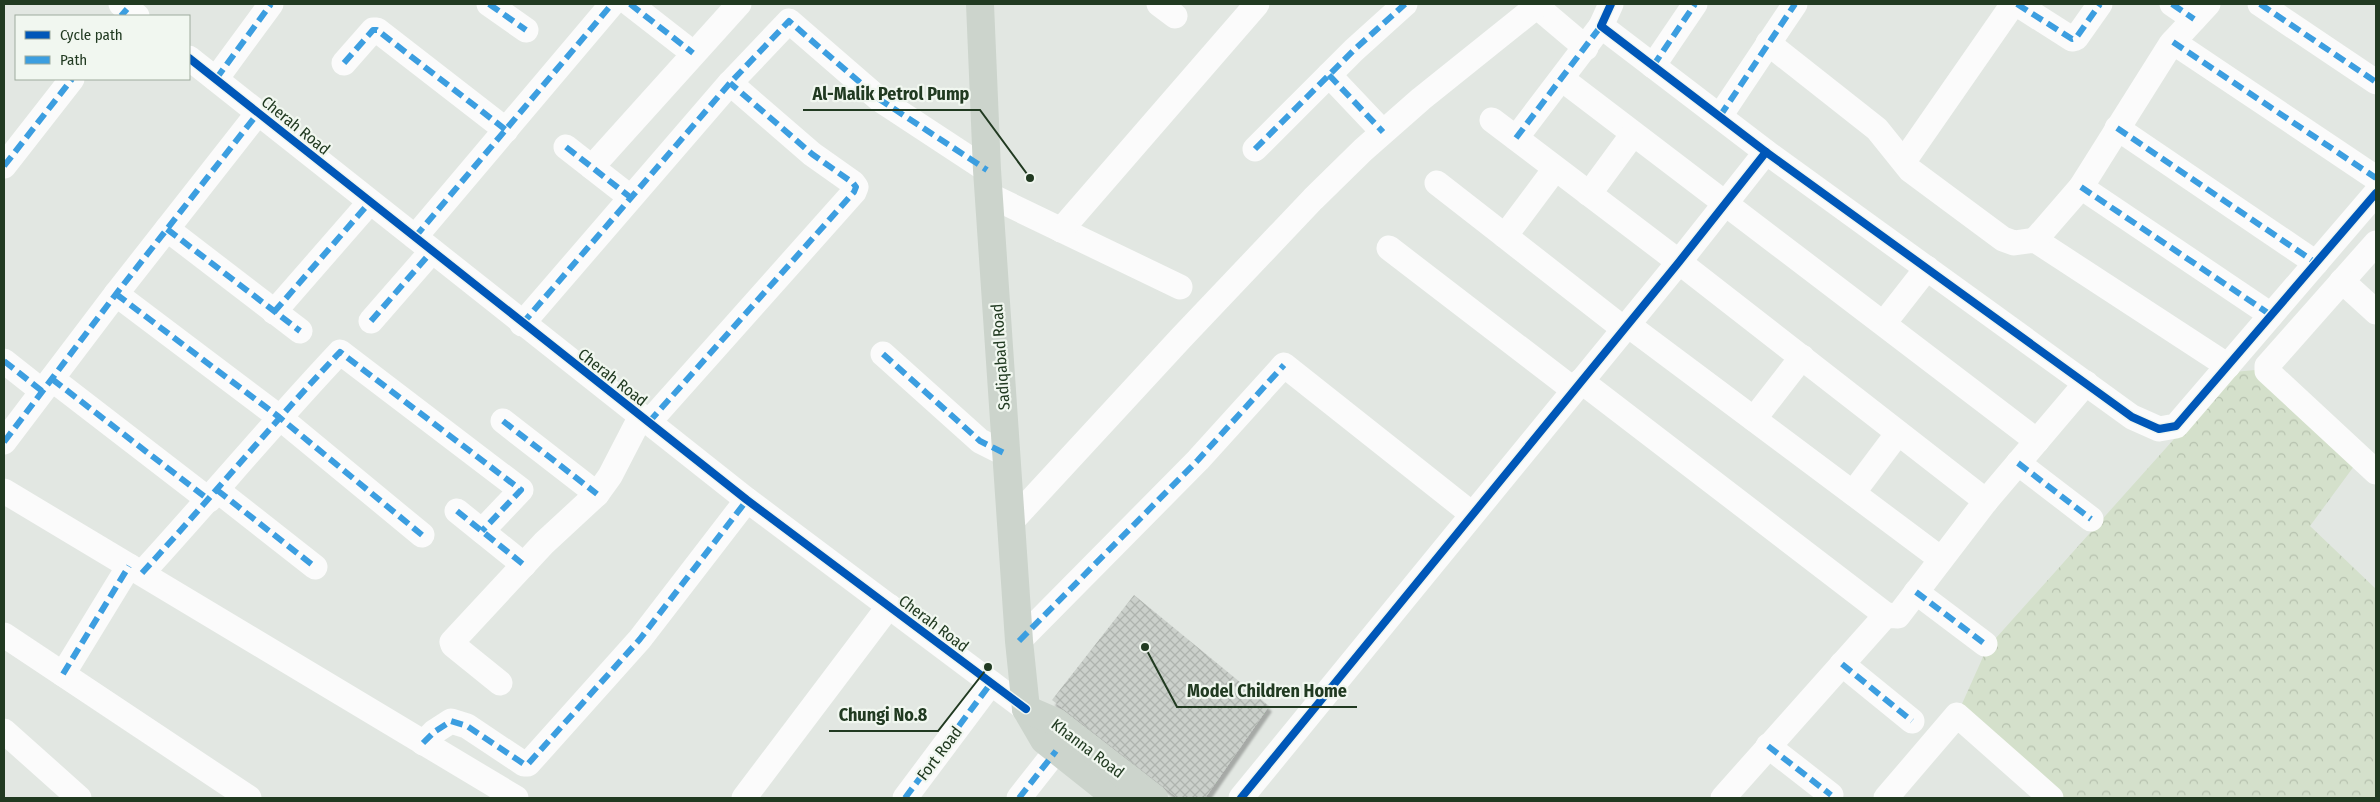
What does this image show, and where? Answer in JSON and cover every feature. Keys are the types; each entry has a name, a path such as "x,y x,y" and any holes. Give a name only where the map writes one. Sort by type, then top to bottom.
{"main road":[{"name":"Sadiqabad Road","path":"980,4 988,183 1019,641 1026,709"},
{"name":"Khanna Road","path":"1026,709 1044,740 1117,798"},
{"name":"Khanna Road","path":"1026,709 1056,722 1154,798"}],"street":[{"path":"216,80 271,4"},
{"path":"489,4 526,30"},
{"path":"371,321 423,244 506,130 612,4"},
{"path":"630,4 692,53"},
{"path":"592,167 692,53 739,4"},
{"path":"1061,230 1257,4"},
{"path":"1256,149 1405,4"},
{"path":"1516,138 1586,48 1601,26 1611,4"},
{"path":"1653,66 1695,4"},
{"path":"1720,116 1795,4"},
{"path":"1904,161 2013,4"},
{"path":"2017,4 2072,39 2076,38 2100,4"},
{"path":"1768,43 1877,129 1910,170 2003,239 2014,244 2035,240 2081,187 2173,42 2201,12 2172,4"},
{"path":"2260,4 2376,82"},
{"path":"1011,522 1313,199 1383,132 1535,5 1586,48"},
{"path":"522,324 630,196 730,83 789,22 879,99 988,183 1061,230 1180,288"},
{"path":"1601,26 1766,152 2132,417 2159,429 2176,426 2376,193"},
{"path":"344,63 366,35 373,30 377,30 506,130"},
{"path":"2173,42 2376,178"},
{"name":"Cherah Road","path":"190,59 522,324 747,500 1026,709"},
{"path":"1330,75 1383,132"},
{"path":"1562,79 2037,441"},
{"path":"4,166 71,80"},
{"path":"500,683 453,645 452,642 524,565 597,494 645,419 854,192 856,187 812,154 730,83"},
{"path":"4,442 116,294 258,113"},
{"path":"1492,120 1555,170 1679,262 1986,501"},
{"path":"2118,128 2316,263"},
{"path":"1589,194 1633,134"},
{"path":"566,147 630,196"},
{"path":"1240,798 1679,262 1766,152"},
{"path":"1506,236 1555,170"},
{"path":"1437,183 1626,327 1941,559"},
{"path":"2081,187 2272,314"},
{"path":"274,312 370,202"},
{"path":"167,229 300,331"},
{"path":"2035,240 2228,366"},
{"path":"2376,243 2267,366 2266,371 2376,472"},
{"path":"1390,248 1886,615 1898,616 1986,501 2086,383"},
{"path":"1884,323 1927,268"},
{"path":"2342,282 2376,312"},
{"path":"116,294 279,417 422,535"},
{"path":"63,674 136,570 213,495 279,417 340,352 521,490 482,530"},
{"path":"884,354 980,441 1006,454"},
{"path":"1754,420 1802,357"},
{"path":"4,361 47,385 213,495 315,567"},
{"path":"1019,641 1048,614 1198,460 1284,365 1472,514"},
{"path":"504,421 597,494"},
{"path":"1853,493 1898,433"},
{"path":"2018,463 2091,519"},
{"path":"4,491 516,798"},
{"path":"423,743 434,732 451,721 467,726 524,764 528,764 640,639 747,500"},
{"path":"457,511 524,565"},
{"path":"1916,592 1985,644"},
{"path":"744,798 889,606"},
{"path":"1723,798 1886,615"},
{"path":"4,636 249,798"},
{"path":"1842,664 1912,721"},
{"name":"Fort Road","path":"905,798 991,683"},
{"path":"1886,798 1958,715 2051,798"},
{"path":"4,731 79,798"},
{"path":"1768,746 1831,795"},
{"path":"1019,798 1056,751"}],"green space":[{"path":"2255,370 2360,458 2310,526 2376,589 2376,798 2051,798 1957,715 1987,648 2234,372"}],"building":[{"path":"1134,595 1269,706 1205,798 1178,798 1052,700"}],"marked path":[{"path":"216,79 271,4"},
{"path":"489,4 526,30"},
{"path":"415,237 612,4"},
{"path":"630,4 693,53"},
{"path":"1255,149 1354,50 1405,4"},
{"path":"1653,66 1695,4"},
{"path":"1720,116 1795,4"},
{"path":"2017,4 2072,39 2076,38 2100,4"},
{"path":"2172,4 2194,19"},
{"path":"2260,4 2376,82"},
{"path":"122,15 127,9"},
{"path":"522,324 730,83 789,21 879,99 987,170"},
{"path":"1516,138 1601,26"},
{"path":"344,63 373,30 377,30 506,130"},
{"path":"2173,42 2376,178"},
{"path":"1329,75 1383,132"},
{"path":"4,166 71,80"},
{"path":"649,422 854,192 856,187 812,154 730,83"},
{"path":"4,442 116,294 258,113"},
{"path":"2117,128 2316,263"},
{"path":"566,147 630,197"},
{"path":"2081,187 2271,315"},
{"path":"274,312 370,202"},
{"path":"167,229 300,331"},
{"path":"371,321 432,251"},
{"path":"116,294 279,417 422,535"},
{"path":"142,573 340,352 521,490 482,531"},
{"path":"883,354 980,441 1006,454"},
{"path":"4,361 42,391"},
{"path":"1019,641 1198,460 1284,365"},
{"path":"52,379 209,500"},
{"path":"503,421 597,494"},
{"path":"2018,463 2091,519"},
{"path":"217,490 315,567"},
{"path":"423,743 434,732 451,721 467,726 524,764 528,764 640,639 747,500"},
{"path":"457,511 524,565"},
{"path":"63,674 129,566"},
{"path":"1916,592 1985,644"},
{"path":"1842,664 1912,721"},
{"path":"905,798 991,683"},
{"path":"1768,746 1831,795"},
{"path":"1019,798 1056,751"}],"cycle path":[{"path":"1241,798 1679,262 1766,152 1601,26 1611,4"},
{"path":"190,59 747,500 1026,709"},
{"path":"1766,152 2132,417 2159,429 2176,426 2376,193"}],"place":[{"name":"Al-Malik Petrol Pump","path":"1030,178"},
{"name":"Model Children Home","path":"1145,647"},
{"name":"Chungi No.8","path":"988,667"}]}
